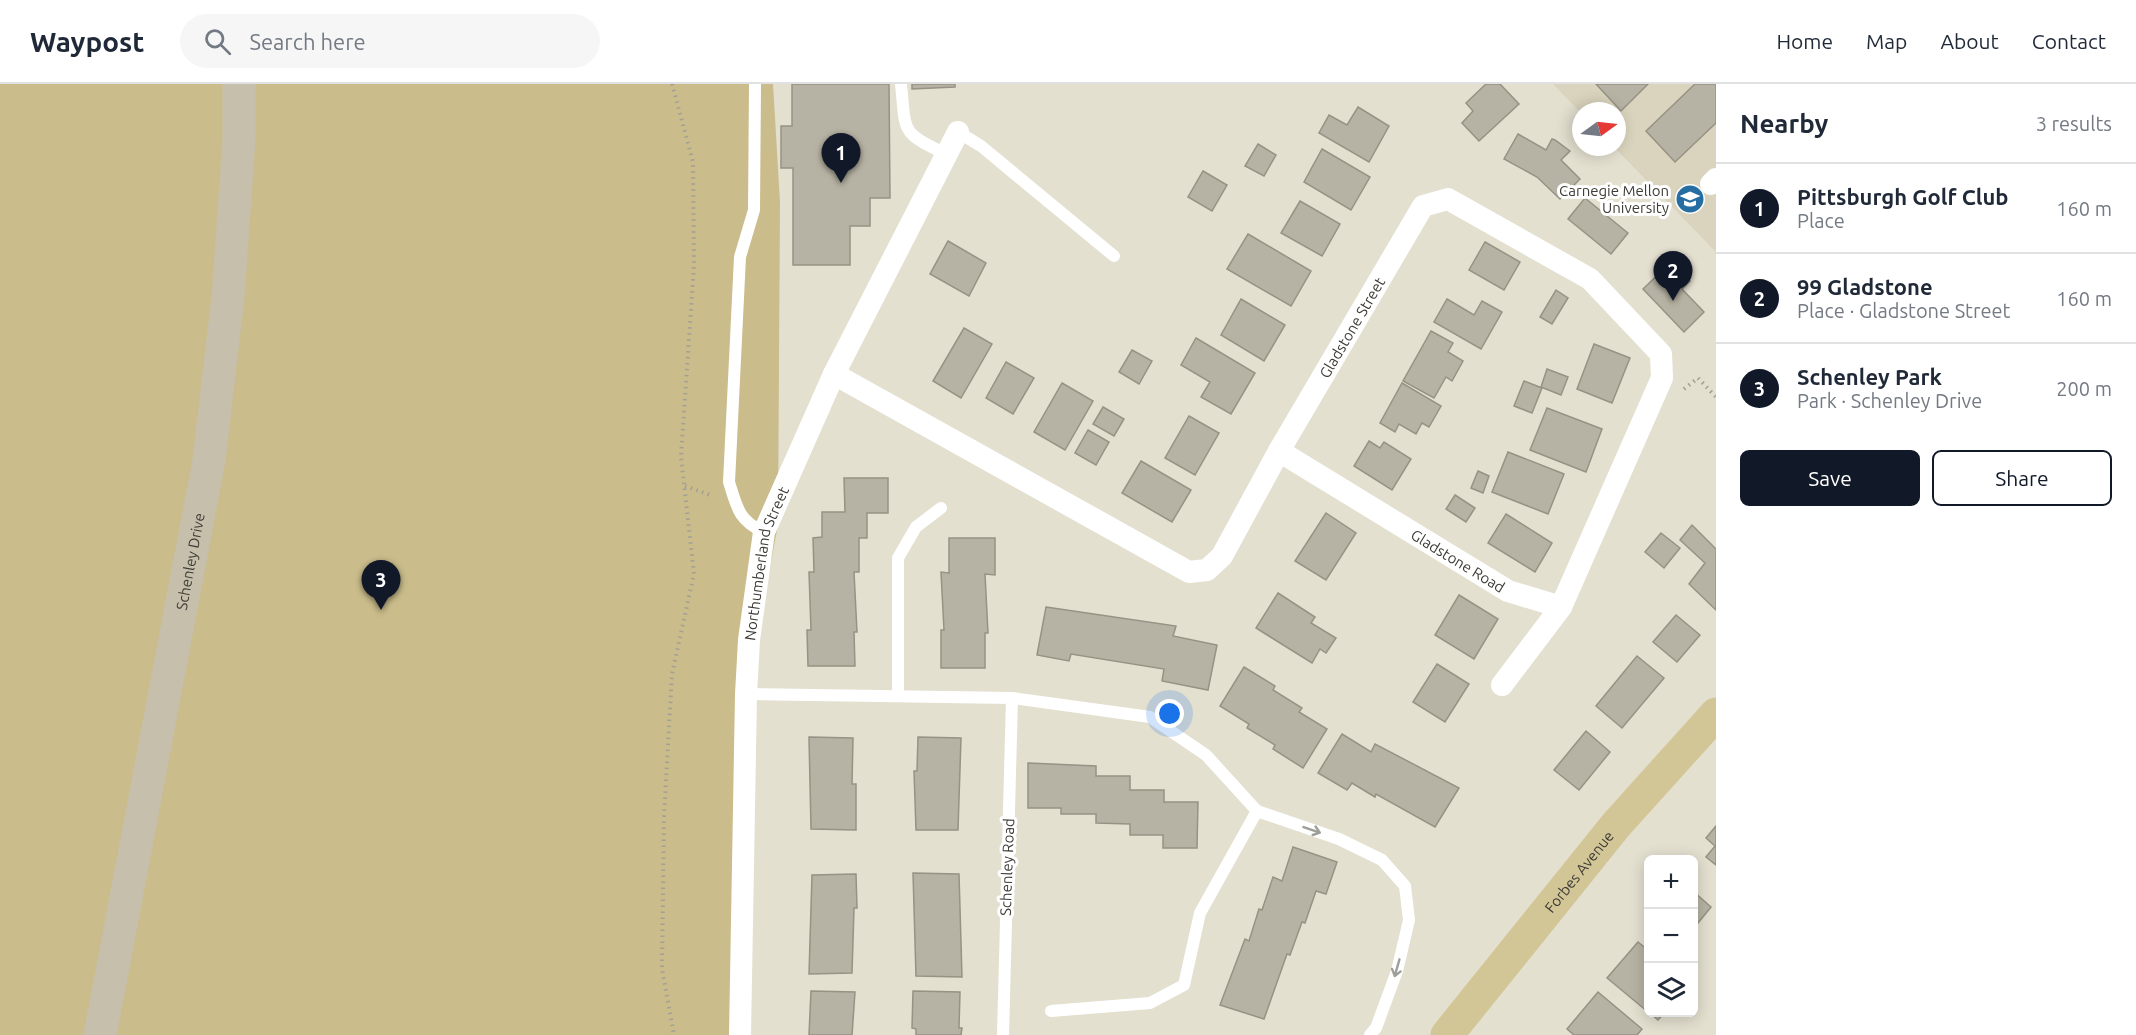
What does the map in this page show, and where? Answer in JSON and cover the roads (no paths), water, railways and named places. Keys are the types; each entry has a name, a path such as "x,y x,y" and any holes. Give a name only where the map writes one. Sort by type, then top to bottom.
{"main road":[{"name":"Forbes Avenue","path":"1447,1035 1616,825 1716,714"}],"street":[{"name":"Schenley Drive","path":"100,1035 209,460 228,297 239,140 240,84"},
{"name":"Northumberland Street","path":"740,1035 746,694 749,640 764,532 834,374 958,132"},
{"name":"Gladstone Street","path":"834,374 1189,572 1207,570 1222,556 1279,451 1423,206 1448,200 1590,279 1661,354 1662,378 1561,607"},
{"name":"Gladstone Road","path":"1279,451 1508,591 1561,607"},
{"path":"1502,685 1561,607"}],"lane":[{"path":"755,84 754,210 741,257 729,482 736,504 747,524 764,532"},
{"path":"901,84 905,126 914,139 946,154"},
{"path":"958,132 981,146 1114,256"},
{"path":"898,695 898,558 916,527 941,508"},
{"path":"746,694 1012,698 1150,717 1206,755 1257,811 1339,839 1382,860 1405,886 1409,920 1399,961 1376,1028 1370,1035"},
{"name":"Schenley Road","path":"1003,1035 1012,698"},
{"path":"1052,1011 1150,1003 1184,985 1200,913 1257,811"}],"place":[{"name":"Pittsburgh Golf Club","path":"841,183"},
{"name":"Carnegie Mellon University","path":"1690,199"},
{"name":"99 Gladstone","path":"1673,301"},
{"name":"Schenley Park","path":"381,610"}]}
